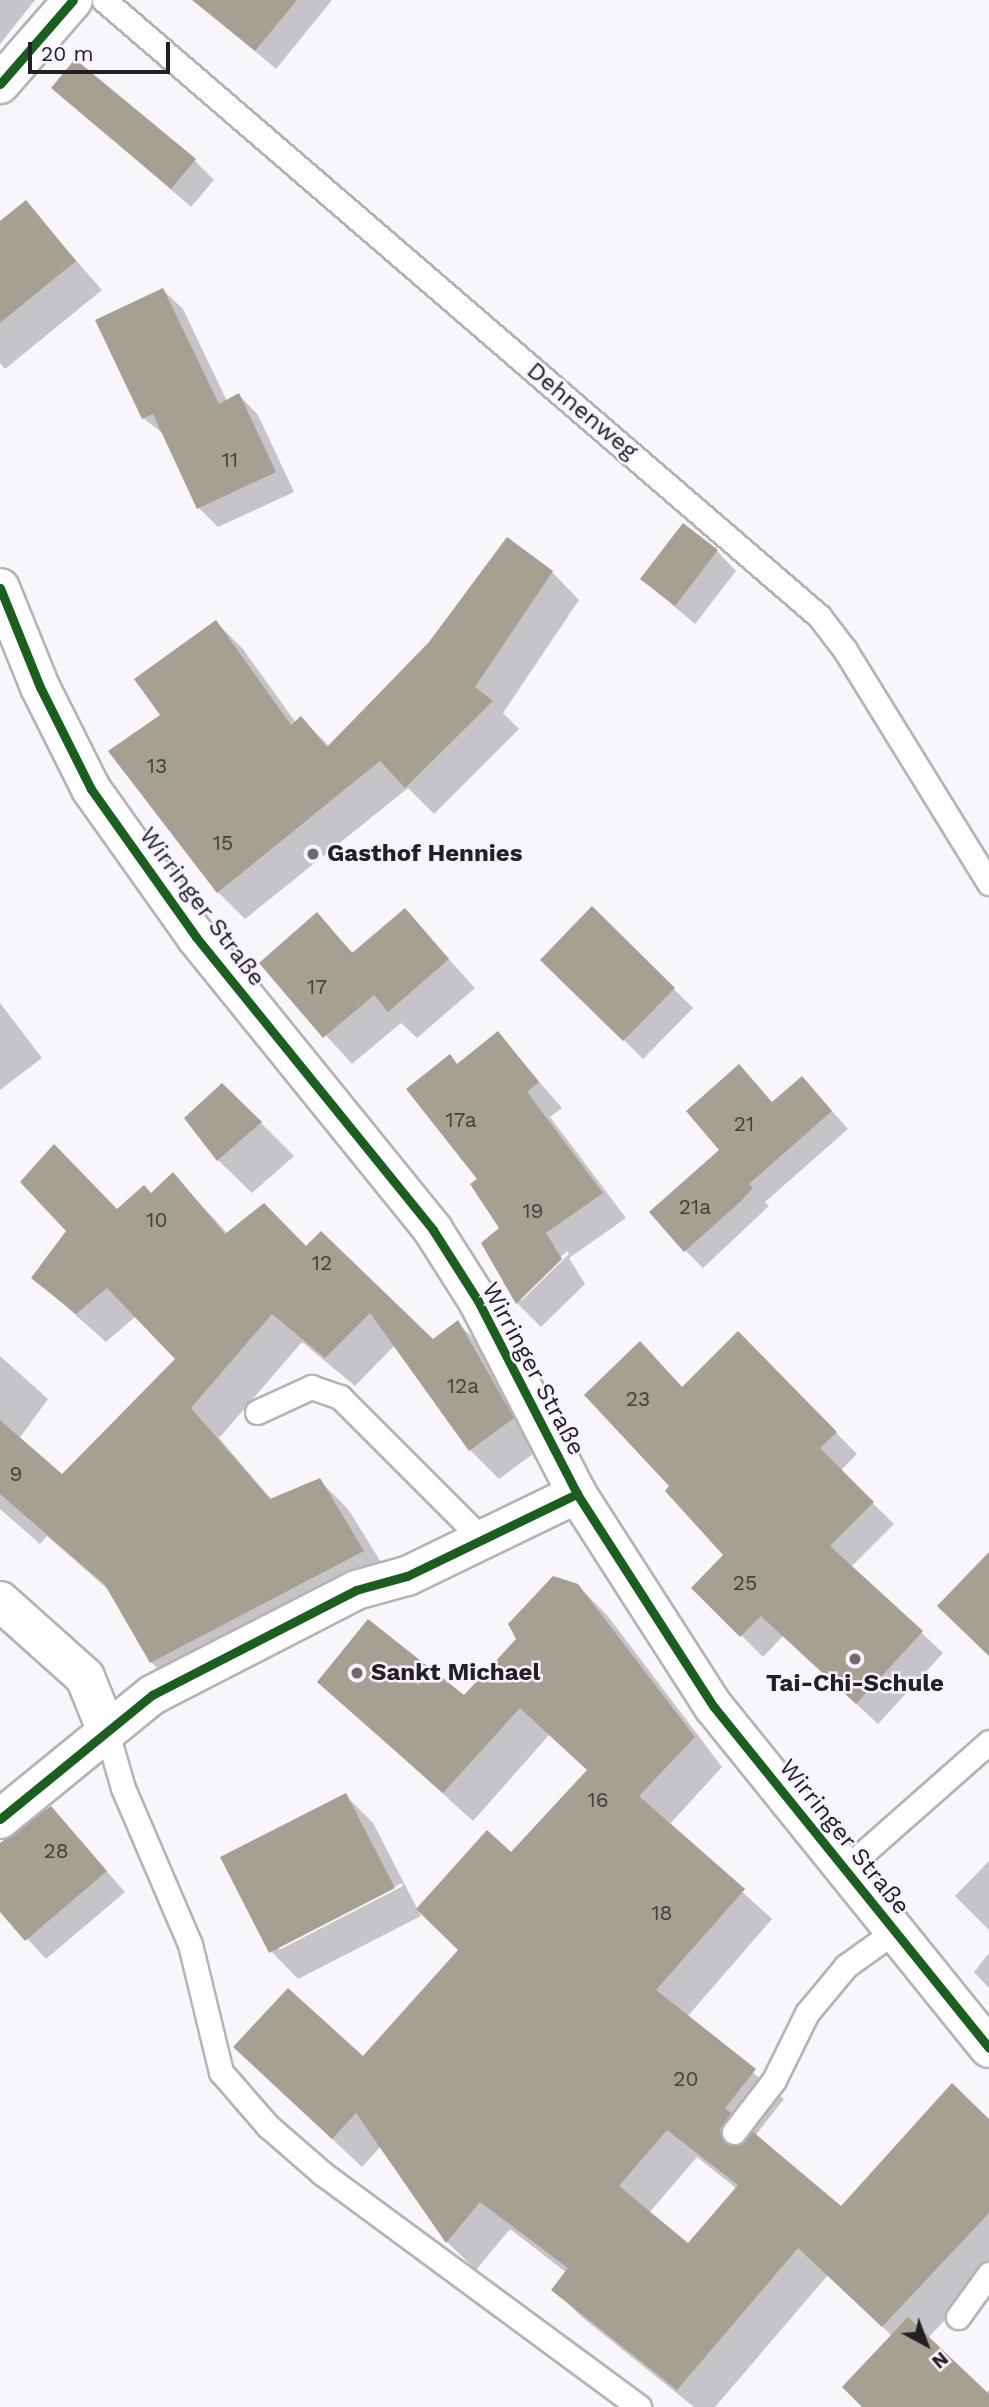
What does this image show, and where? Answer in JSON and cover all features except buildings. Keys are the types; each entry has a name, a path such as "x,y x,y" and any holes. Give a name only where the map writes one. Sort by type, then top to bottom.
{"street":[{"path":"0,84 73,0"},
{"name":"Wirringer Straße","path":"0,588 40,687 92,789 196,937 433,1230 478,1301 577,1494 714,1707 989,2048"},
{"path":"0,1819 106,1729 152,1695 356,1590 408,1576 577,1494"},
{"path":"0,1601 85,1677 106,1729"}],"lane":[{"name":"Dehnenweg","path":"104,0 819,616 845,650 989,883"},
{"path":"257,1412 311,1387 340,1397 484,1541"},
{"path":"106,1729 123,1788 190,1944 221,2072 268,2126 322,2173 639,2407"},
{"path":"845,1869 989,1742"},
{"path":"734,2132 774,2080 807,2013 846,1966 895,1931"},
{"path":"958,2317 989,2274"}],"cycle path":[{"path":"0,84 73,0"},
{"path":"0,588 40,687 91,789 196,937 433,1230 478,1301 577,1494 714,1707 989,2048"},
{"path":"0,1819 152,1695 356,1590 407,1576 577,1494"}],"place":[{"name":"Gasthof Hennies","path":"313,854"},
{"name":"Tai-Chi-Schule","path":"855,1659"},
{"name":"Sankt Michael","path":"357,1673"}]}
